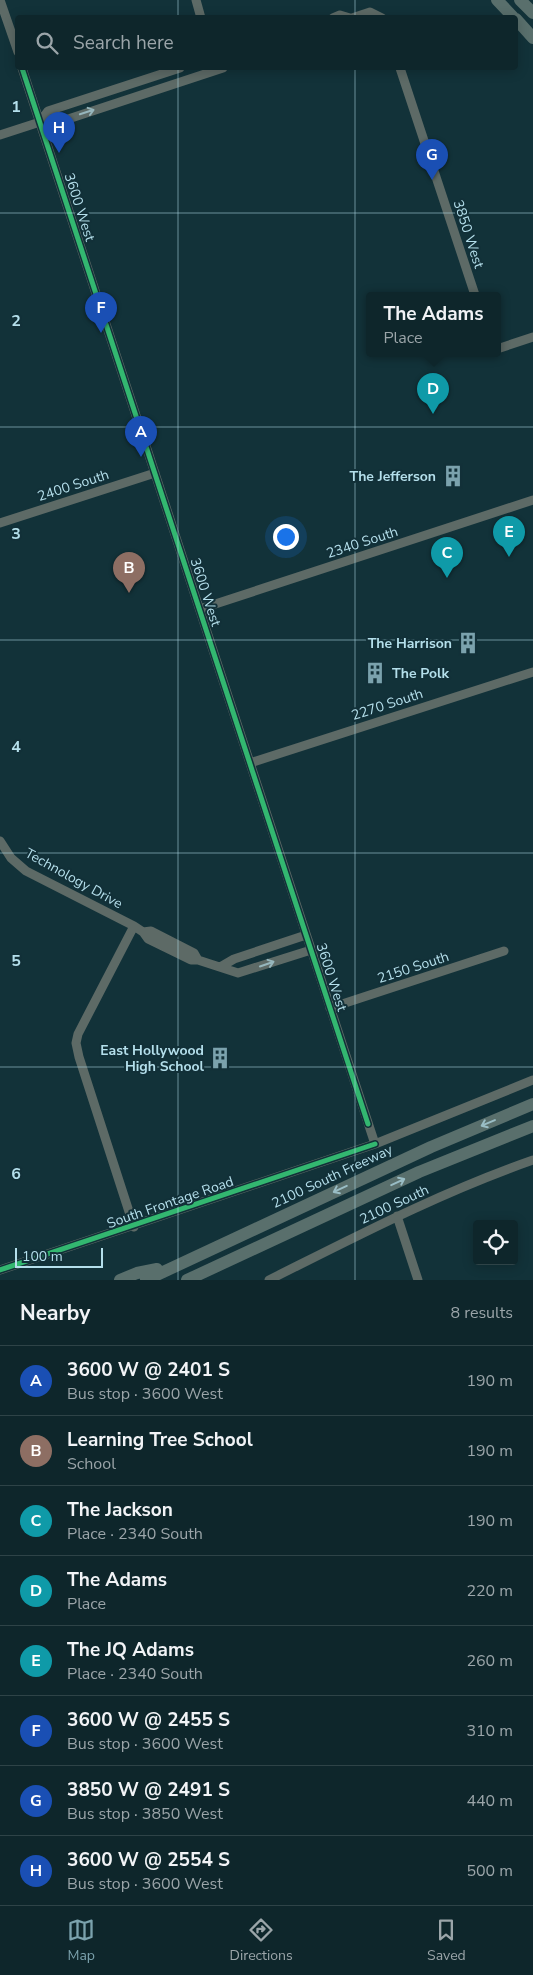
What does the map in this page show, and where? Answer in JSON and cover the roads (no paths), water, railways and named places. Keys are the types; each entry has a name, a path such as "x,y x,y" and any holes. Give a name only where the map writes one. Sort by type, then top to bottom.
{"highway":[{"path":"497,0 512,15"},
{"path":"520,0 533,13"},
{"path":"518,21 533,38"},
{"name":"2100 South Freeway","path":"146,1280 431,1147 533,1104"},
{"path":"187,1280 419,1172 533,1126"},
{"path":"193,1280 274,1239"},
{"path":"120,1280 137,1273 176,1266"}],"street":[{"path":"0,0 15,43"},
{"path":"196,0 200,15"},
{"path":"360,15 370,12 378,15"},
{"name":"3600 West","path":"23,70 375,1144"},
{"path":"40,122 48,111 174,70"},
{"path":"0,135 40,122 53,124 213,70"},
{"name":"3850 West","path":"401,70 474,292"},
{"path":"501,348 533,337"},
{"name":"2400 South","path":"0,523 155,473"},
{"name":"2340 South","path":"200,610 533,500"},
{"name":"2270 South","path":"250,763 533,672"},
{"name":"Technology Drive","path":"0,841 11,858 26,871 143,932 151,931 194,953 198,960 222,966 238,973 311,950"},
{"path":"134,926 87,1016 76,1043 134,1226"},
{"path":"222,966 234,959 306,934"},
{"name":"2150 South","path":"330,1008 504,951"},
{"name":"South Frontage Road","path":"0,1270 375,1144 533,1080"},
{"name":"2100 South","path":"269,1280 397,1216 492,1174 533,1160"},
{"path":"397,1216 418,1280"}],"place":[{"name":"3600 W @ 2554 S","path":"59,153"},
{"name":"3850 W @ 2491 S","path":"432,180"},
{"name":"3600 W @ 2455 S","path":"101,333"},
{"name":"The Adams","path":"433,414"},
{"name":"3600 W @ 2401 S","path":"141,457"},
{"name":"The Jefferson","path":"453,476"},
{"name":"The JQ Adams","path":"509,557"},
{"name":"The Jackson","path":"447,578"},
{"name":"Learning Tree School","path":"129,593"},
{"name":"The Harrison","path":"468,643"},
{"name":"The Polk","path":"375,673"},
{"name":"East Hollywood High School","path":"220,1058"}]}
